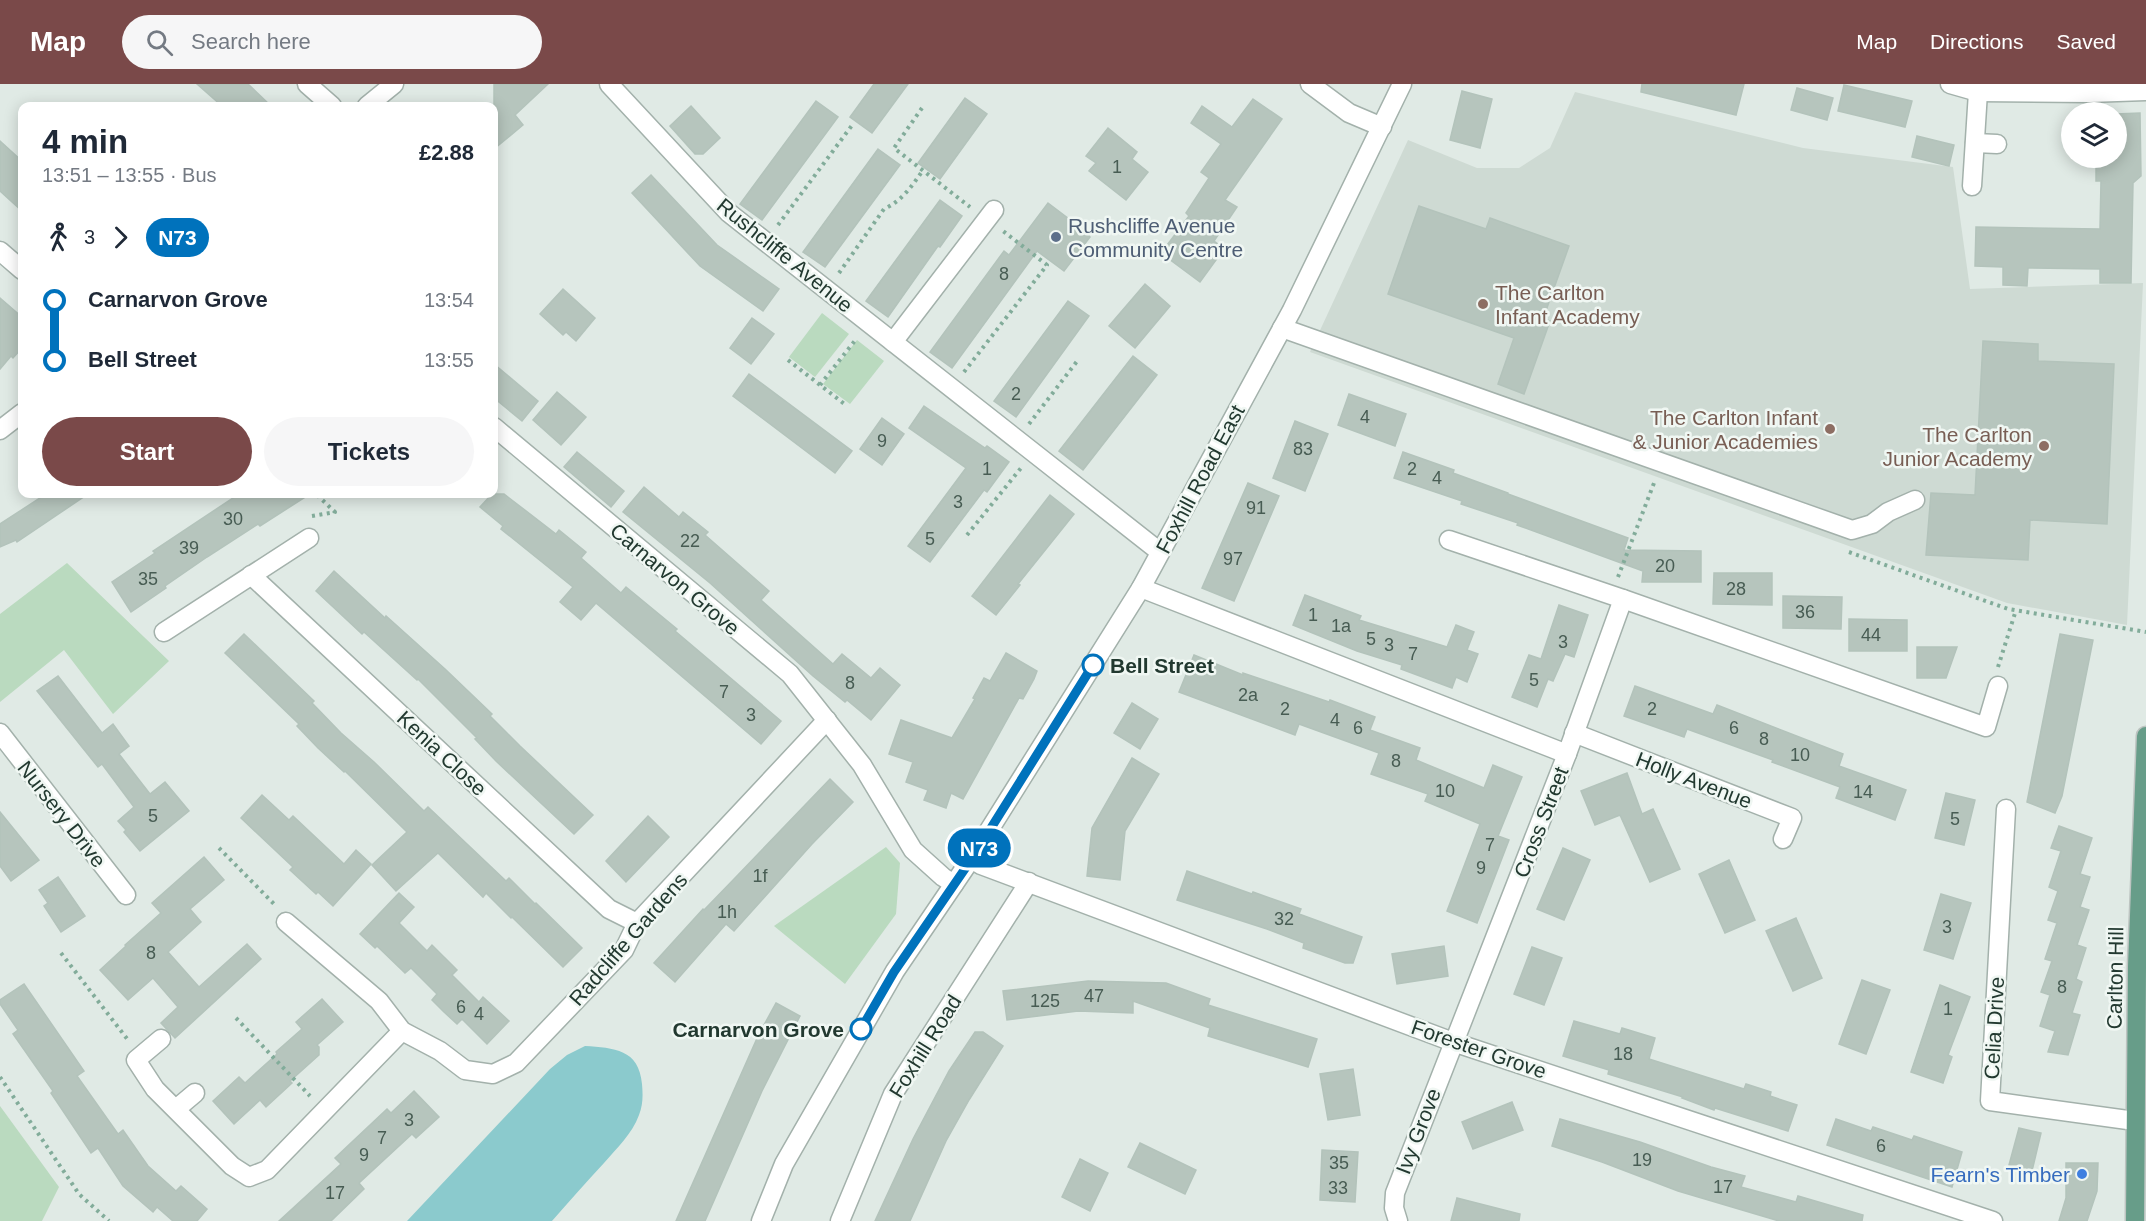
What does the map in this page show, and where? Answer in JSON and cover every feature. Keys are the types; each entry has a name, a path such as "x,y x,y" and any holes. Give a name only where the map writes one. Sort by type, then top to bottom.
{"main road":[{"name":"Carlton Hill","path":"2135,1221 2135,1121 2142,967 2146,736"}],"street":[{"path":"307,84 327,102"},
{"path":"373,102 394,84"},
{"name":"Rushcliffe Avenue","path":"609,84 729,213 1160,552"},
{"path":"1310,84 1349,113 1382,127"},
{"name":"Foxhill Road East","path":"761,1221 784,1164 894,972 971,860 1141,588 1282,328 1402,84"},
{"path":"1950,84 1978,92 2146,91"},
{"path":"1972,186 1978,92"},
{"path":"1975,143 1997,144"},
{"path":"893,342 994,210"},
{"path":"0,251 18,267"},
{"path":"1282,328 1852,530 1872,524 1888,512 1915,501"},
{"path":"0,430 18,416"},
{"name":"Carnarvon Grove","path":"498,430 790,674 862,765 914,850 954,884"},
{"path":"164,632 309,538"},
{"path":"1449,540 1986,727 1998,686"},
{"name":"Kenia Close","path":"251,575 609,909 637,923"},
{"path":"1141,588 1567,754"},
{"name":"Cross Street","path":"1453,1042 1460,1031 1567,754 1623,599"},
{"name":"Radcliffe Gardens","path":"286,922 379,1001 402,1031 440,1051 465,1070 493,1074 516,1063 624,950 637,923 826,720"},
{"name":"Nursery Drive","path":"0,733 126,894"},
{"name":"Holly Avenue","path":"1574,734 1792,818 1783,839"},
{"name":"Celia Drive","path":"2006,809 1990,1101 2135,1121"},
{"name":"Forester Grove","path":"971,860 1453,1042 1993,1221"},
{"name":"Foxhill Road","path":"840,1221 893,1094 1029,882"},
{"path":"161,1039 136,1060 155,1089 232,1166 249,1177 267,1170 402,1031"},
{"name":"Ivy Grove","path":"1398,1221 1394,1208 1395,1193 1453,1042"},
{"path":"176,1109 195,1093"}],"path":[{"path":"766,242 853,124"},
{"path":"826,290 884,209 896,204 923,170"},
{"path":"820,385 868,322"},
{"path":"788,360 847,406"},
{"path":"1017,439 1078,360"},
{"path":"967,535 1034,452"},
{"path":"1623,599 1615,584 1654,482"},
{"path":"309,538 298,524 306,518 335,512 320,498"},
{"path":"1998,686 1995,676 2016,610"},
{"path":"219,848 275,904 286,922"},
{"path":"62,953 140,1056"},
{"path":"236,1018 325,1111"},
{"path":"0,1077 79,1194 109,1221"}],"shaded area":[{"name":"The Carlton Infant & Junior Academies","path":"1575,92 1803,148 1953,167 1970,289 2143,283 2127,625 2007,603 1310,352 1408,140 1477,168 1519,168 1550,148"}],"green space":[{"path":"822,313 849,334 815,377 789,357"},
{"path":"857,340 884,361 850,404 823,384"},
{"path":"67,563 169,661 113,714 64,650 0,702 0,614"},
{"path":"886,847 900,863 896,914 845,984 774,926"},
{"path":"0,1106 59,1187 42,1221 0,1221"}],"water":[{"path":"585,1046 615,1050 630,1057 640,1072 643,1092 641,1107 636,1122 624,1140 552,1221 407,1221 550,1069 567,1055"}],"building":[{"path":"197,84 248,84 267,102 217,102"},
{"path":"494,84 548,84 515,115 523,125 498,146 498,102 494,102"},
{"path":"874,84 908,84 872,133 850,117"},
{"path":"1642,84 1744,84 1736,115 1641,92"},
{"path":"1844,85 1912,101 1905,127 1838,111"},
{"path":"1797,88 1833,98 1827,120 1791,110"},
{"path":"1462,91 1492,99 1480,148 1450,140"},
{"path":"965,98 987,114 940,179 918,163"},
{"path":"1253,99 1282,119 1225,200 1237,207 1214,241 1224,249 1200,282 1161,253 1189,216 1186,213 1209,178 1201,172 1221,144 1191,123 1202,106 1232,127"},
{"path":"816,101 838,117 762,220 740,204"},
{"path":"691,106 720,138 703,154 695,154 670,126"},
{"path":"2140,113 2141,176 2133,183 2131,283 2100,283 2100,269 2028,268 2027,286 2003,285 2003,267 1975,266 1976,227 2100,229 2101,181 2096,181 2096,168 2127,168 2127,114"},
{"path":"1108,128 1137,152 1132,159 1148,172 1126,200 1089,171 1096,163 1086,156"},
{"path":"1917,136 1954,145 1949,166 1912,157"},
{"path":"0,141 18,157 18,207 0,191"},
{"path":"878,149 900,165 825,267 803,252"},
{"path":"651,175 717,245 779,289 763,311 700,266 632,193"},
{"path":"940,200 962,216 888,317 866,301"},
{"path":"1048,203 1090,237 1064,271 1037,251 952,368 930,352 1004,251 1009,255"},
{"name":"The Carlton Infant Academy","path":"1419,206 1486,229 1490,218 1569,246 1543,319 1550,321 1524,394 1498,384 1514,338 1388,294"},
{"path":"1145,284 1170,306 1135,348 1109,326"},
{"path":"563,289 595,318 576,341 566,332 563,335 540,314"},
{"path":"0,298 18,314 18,352 13,358 11,356 0,369"},
{"path":"1068,301 1089,316 1016,417 994,401"},
{"path":"752,318 774,334 751,364 730,348"},
{"name":"The Carlton Junior Academy","path":"1983,341 2038,344 2038,361 2114,364 2107,524 2030,520 2028,560 1926,555 1931,493 1975,495"},
{"path":"1133,356 1157,375 1083,470 1059,451"},
{"path":"498,367 538,401 522,421 498,401"},
{"path":"749,374 852,451 835,473 733,396"},
{"path":"557,392 586,417 561,445 533,420"},
{"path":"1349,394 1406,414 1395,446 1338,425"},
{"path":"924,406 1009,462 987,492 984,490 930,562 908,546 966,468 909,428"},
{"path":"882,418 904,434 882,465 860,449"},
{"path":"1295,421 1328,434 1305,491 1273,478"},
{"path":"577,452 624,491 611,507 564,467"},
{"path":"1403,452 1628,538 1624,550 1701,551 1701,582 1642,582 1643,571 1517,525 1518,523 1461,504 1462,501 1394,478"},
{"path":"1248,483 1279,496 1234,601 1202,588"},
{"path":"644,487 679,517 683,512 708,532 705,535 769,591 761,600 833,664 842,654 871,678 880,668 900,685 871,720 813,676 710,583 623,512"},
{"path":"498,494 504,494 556,534 559,530 586,552 581,558 621,593 626,587 781,721 761,744 596,603 581,620 560,602 573,587 501,529 503,526 480,507 488,498 498,498"},
{"path":"1050,495 1074,514 996,615 972,596"},
{"path":"40,498 82,498 17,542 16,540 0,547 0,524"},
{"path":"233,498 304,498 207,557 131,612 112,582 155,553 153,551"},
{"path":"334,571 445,669 492,714 490,716 520,746 593,815 574,834 496,761 475,739 477,738 418,679 364,632 362,634 316,591"},
{"path":"1714,573 1772,573 1772,605 1713,604"},
{"path":"1305,595 1361,616 1359,620 1447,647 1456,625 1474,632 1467,650 1478,654 1467,682 1456,677 1452,688 1401,669 1402,665 1357,651 1293,625"},
{"path":"1783,596 1842,597 1841,629 1783,628"},
{"path":"1559,605 1588,615 1574,657 1565,654 1553,681 1548,679 1537,707 1512,697 1529,655 1541,659"},
{"path":"1849,619 1907,620 1907,651 1849,651"},
{"path":"244,634 314,701 312,703 341,733 424,811 428,807 506,881 509,878 582,948 563,967 486,893 483,897 438,853 396,891 372,865 407,832 345,771 318,748 297,726 299,724 225,653"},
{"path":"2060,634 2093,640 2062,796 2055,813 2027,802"},
{"path":"1917,647 1957,647 1946,678 1917,678"},
{"path":"1006,653 1037,671 1023,699 1019,698 963,799 951,793 946,808 924,800 928,790 906,782 913,762 889,754 901,720 952,738 975,699 973,698 984,678 990,681"},
{"path":"1194,655 1243,675 1243,673 1329,702 1330,700 1375,717 1370,730 1420,748 1416,760 1484,788 1493,765 1522,777 1498,836 1509,840 1477,923 1447,911 1480,824 1425,801 1428,794 1371,774 1379,753 1299,724 1295,735 1179,692"},
{"path":"58,676 102,733 113,724 129,746 119,754 150,794 165,782 189,811 140,851 118,821 134,807 102,764 98,767 37,691"},
{"path":"1635,686 1713,714 1717,705 1843,754 1839,766 1906,790 1895,820 1836,798 1840,787 1772,762 1773,760 1687,729 1684,737 1624,716"},
{"path":"1132,703 1158,719 1140,749 1114,733"},
{"path":"1132,758 1159,774 1125,831 1120,880 1087,876 1092,828"},
{"path":"1627,773 1642,814 1653,809 1680,869 1650,882 1620,815 1595,825 1581,791"},
{"path":"830,779 853,802 734,931 726,924 675,982 654,963 703,909"},
{"path":"1946,793 1975,800 1964,845 1935,838"},
{"path":"262,795 289,820 293,816 344,864 356,850 371,864 333,906 290,870 293,867 241,818"},
{"path":"0,812 39,860 11,881 0,866"},
{"path":"648,816 669,837 626,882 606,861"},
{"path":"2059,826 2092,838 2080,874 2090,877 2080,907 2089,910 2077,945 2086,948 2076,979 2082,982 2072,1013 2080,1015 2068,1055 2048,1052 2055,1031 2040,1026 2050,995 2041,992 2052,961 2045,959 2057,923 2048,920 2058,891 2049,887 2061,851 2051,848"},
{"path":"1563,848 1590,860 1564,920 1537,909"},
{"path":"204,857 224,880 190,909 201,922 168,952 199,987 247,944 261,959 175,1038 161,1023 178,1007 153,978 128,1000 100,970 161,913 152,903"},
{"path":"1729,860 1755,920 1725,933 1699,874"},
{"path":"1187,871 1301,909 1299,914 1362,937 1353,963 1345,963 1303,948 1304,943 1267,929 1177,900"},
{"path":"58,877 85,916 61,932 44,906 48,903 39,890"},
{"path":"399,893 414,907 399,923 427,951 432,945 457,970 452,975 479,1002 483,997 509,1021 487,1044 462,1019 457,1024 432,1000 437,994 411,968 405,973 377,946 375,948 360,934"},
{"path":"1941,894 1971,903 1953,959 1924,950"},
{"path":"1796,918 1822,978 1793,991 1766,931"},
{"path":"1444,946 1448,976 1397,984 1392,954"},
{"path":"1532,947 1562,958 1544,1005 1514,994"},
{"path":"1862,980 1890,990 1866,1054 1839,1044"},
{"path":"1088,981 1166,983 1210,999 1208,1005 1317,1039 1308,1067 1208,1036 1210,1028 1133,1001 1133,1013 1078,1011 1007,1020 1003,991"},
{"path":"24,984 84,1071 77,1076 118,1134 123,1130 148,1166 176,1191 181,1186 207,1209 197,1221 173,1221 157,1207 153,1212 123,1186 98,1148 91,1153 51,1093 53,1091 13,1034 18,1030 0,1004 0,1000"},
{"path":"1940,985 1970,997 1948,1055 1952,1057 1943,1083 1911,1072"},
{"path":"322,999 343,1022 317,1045 319,1055 290,1081 292,1083 266,1107 260,1100 234,1124 213,1101 239,1077 245,1083 277,1054 276,1052 302,1029 296,1022"},
{"path":"776,1003 800,1016 762,1091 705,1221 676,1221 758,1036"},
{"path":"1574,1021 1620,1034 1622,1028 1655,1038 1649,1059 1744,1089 1746,1084 1771,1092 1770,1096 1797,1105 1788,1131 1715,1108 1714,1110 1683,1097 1608,1074 1609,1070 1563,1056"},
{"path":"975,1032 983,1032 1003,1046 946,1141 910,1221 875,1221 913,1139 949,1071"},
{"path":"1353,1069 1360,1115 1328,1120 1320,1074"},
{"path":"414,1091 439,1117 416,1138 412,1134 359,1183 364,1189 331,1221 279,1221 341,1164 335,1158 387,1109 391,1113"},
{"path":"1512,1102 1523,1130 1473,1149 1462,1122"},
{"path":"1560,1119 1745,1176 1741,1187 1796,1202 1798,1196 1863,1215 1862,1221 1779,1221 1678,1191 1552,1146"},
{"path":"1836,1119 1871,1131 1873,1127 1912,1140 1914,1136 1962,1152 1952,1187 1827,1145"},
{"path":"2019,1128 2041,1133 2032,1171 2009,1165"},
{"path":"1140,1143 1196,1170 1185,1194 1128,1167"},
{"path":"1322,1150 1358,1152 1355,1202 1320,1200"},
{"path":"1080,1159 1108,1173 1090,1211 1062,1197"},
{"path":"2066,1163 2098,1163 2097,1191 2087,1221 2059,1221 2066,1198"},
{"path":"1457,1198 1520,1214 1519,1221 1451,1221"}],"bus line":[{"name":"N73","path":"861,1029 894,972 971,860 1093,665"}],"place":[{"name":"Rushcliffe Avenue Community Centre","path":"1056,237"},
{"name":"The Carlton Infant Academy","path":"1483,304"},
{"name":"The Carlton Infant & Junior Academies","path":"1830,429"},
{"name":"The Carlton Junior Academy","path":"2044,446"},
{"name":"Bell Street","path":"1093,665"},
{"name":"Carnarvon Grove","path":"861,1029"},
{"name":"Fearn's Timber","path":"2082,1174"}]}
